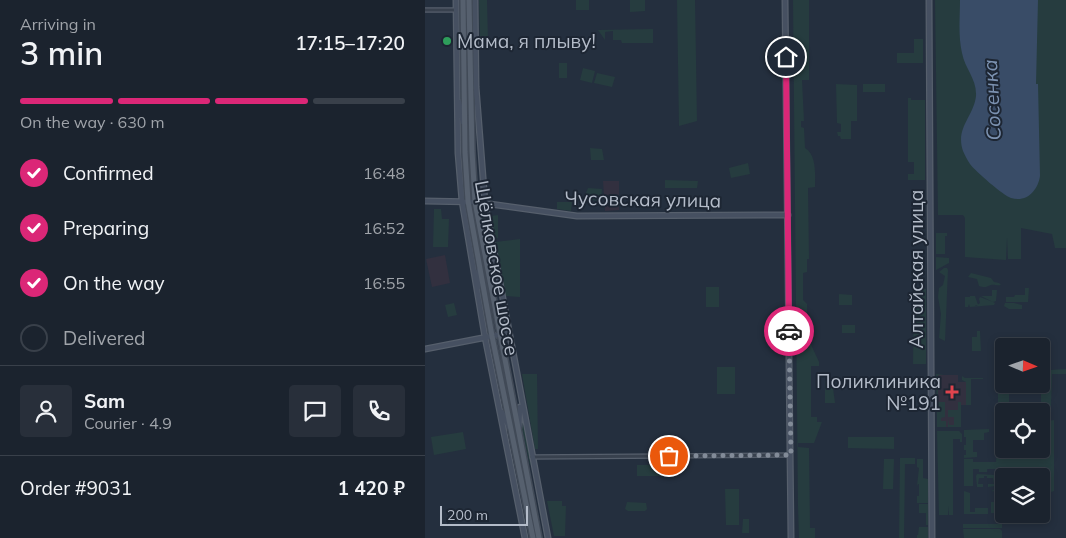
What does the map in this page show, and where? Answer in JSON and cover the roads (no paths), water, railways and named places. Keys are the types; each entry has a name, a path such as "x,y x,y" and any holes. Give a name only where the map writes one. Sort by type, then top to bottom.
{"main road":[{"name":"Щёлковское шоссе","path":"463,0 466,16 475,202 539,538"},
{"name":"Щёлковское шоссе","path":"469,0 466,16 464,132 468,201 533,538"}],"street":[{"path":"456,0 458,153 462,201 485,337 525,538"},
{"path":"475,0 476,87 485,203 548,538"},
{"path":"785,0 791,538"},
{"name":"Алтайская улица","path":"929,0 932,538"},
{"path":"425,10 456,10"},
{"path":"471,131 476,87"},
{"path":"457,91 464,132"},
{"name":"Чусовская улица","path":"425,201 468,201 577,216 787,215"},
{"path":"482,236 500,290"},
{"path":"478,298 479,261"},
{"path":"425,348 508,333"},
{"path":"519,433 521,398"},
{"path":"498,404 513,435"},
{"path":"532,457 791,455"}],"water":[{"name":"Сосенка","path":"960,0 1038,0 1036,84 1038,84 1040,176 1037,186 1031,194 1022,199 1011,198 996,188 973,167 963,151 961,136 975,103 976,90 961,47"}],"place":[{"name":"Мама, я плыву!","path":"447,41"},
{"name":"Поликлиника №191","path":"952,392"}]}
